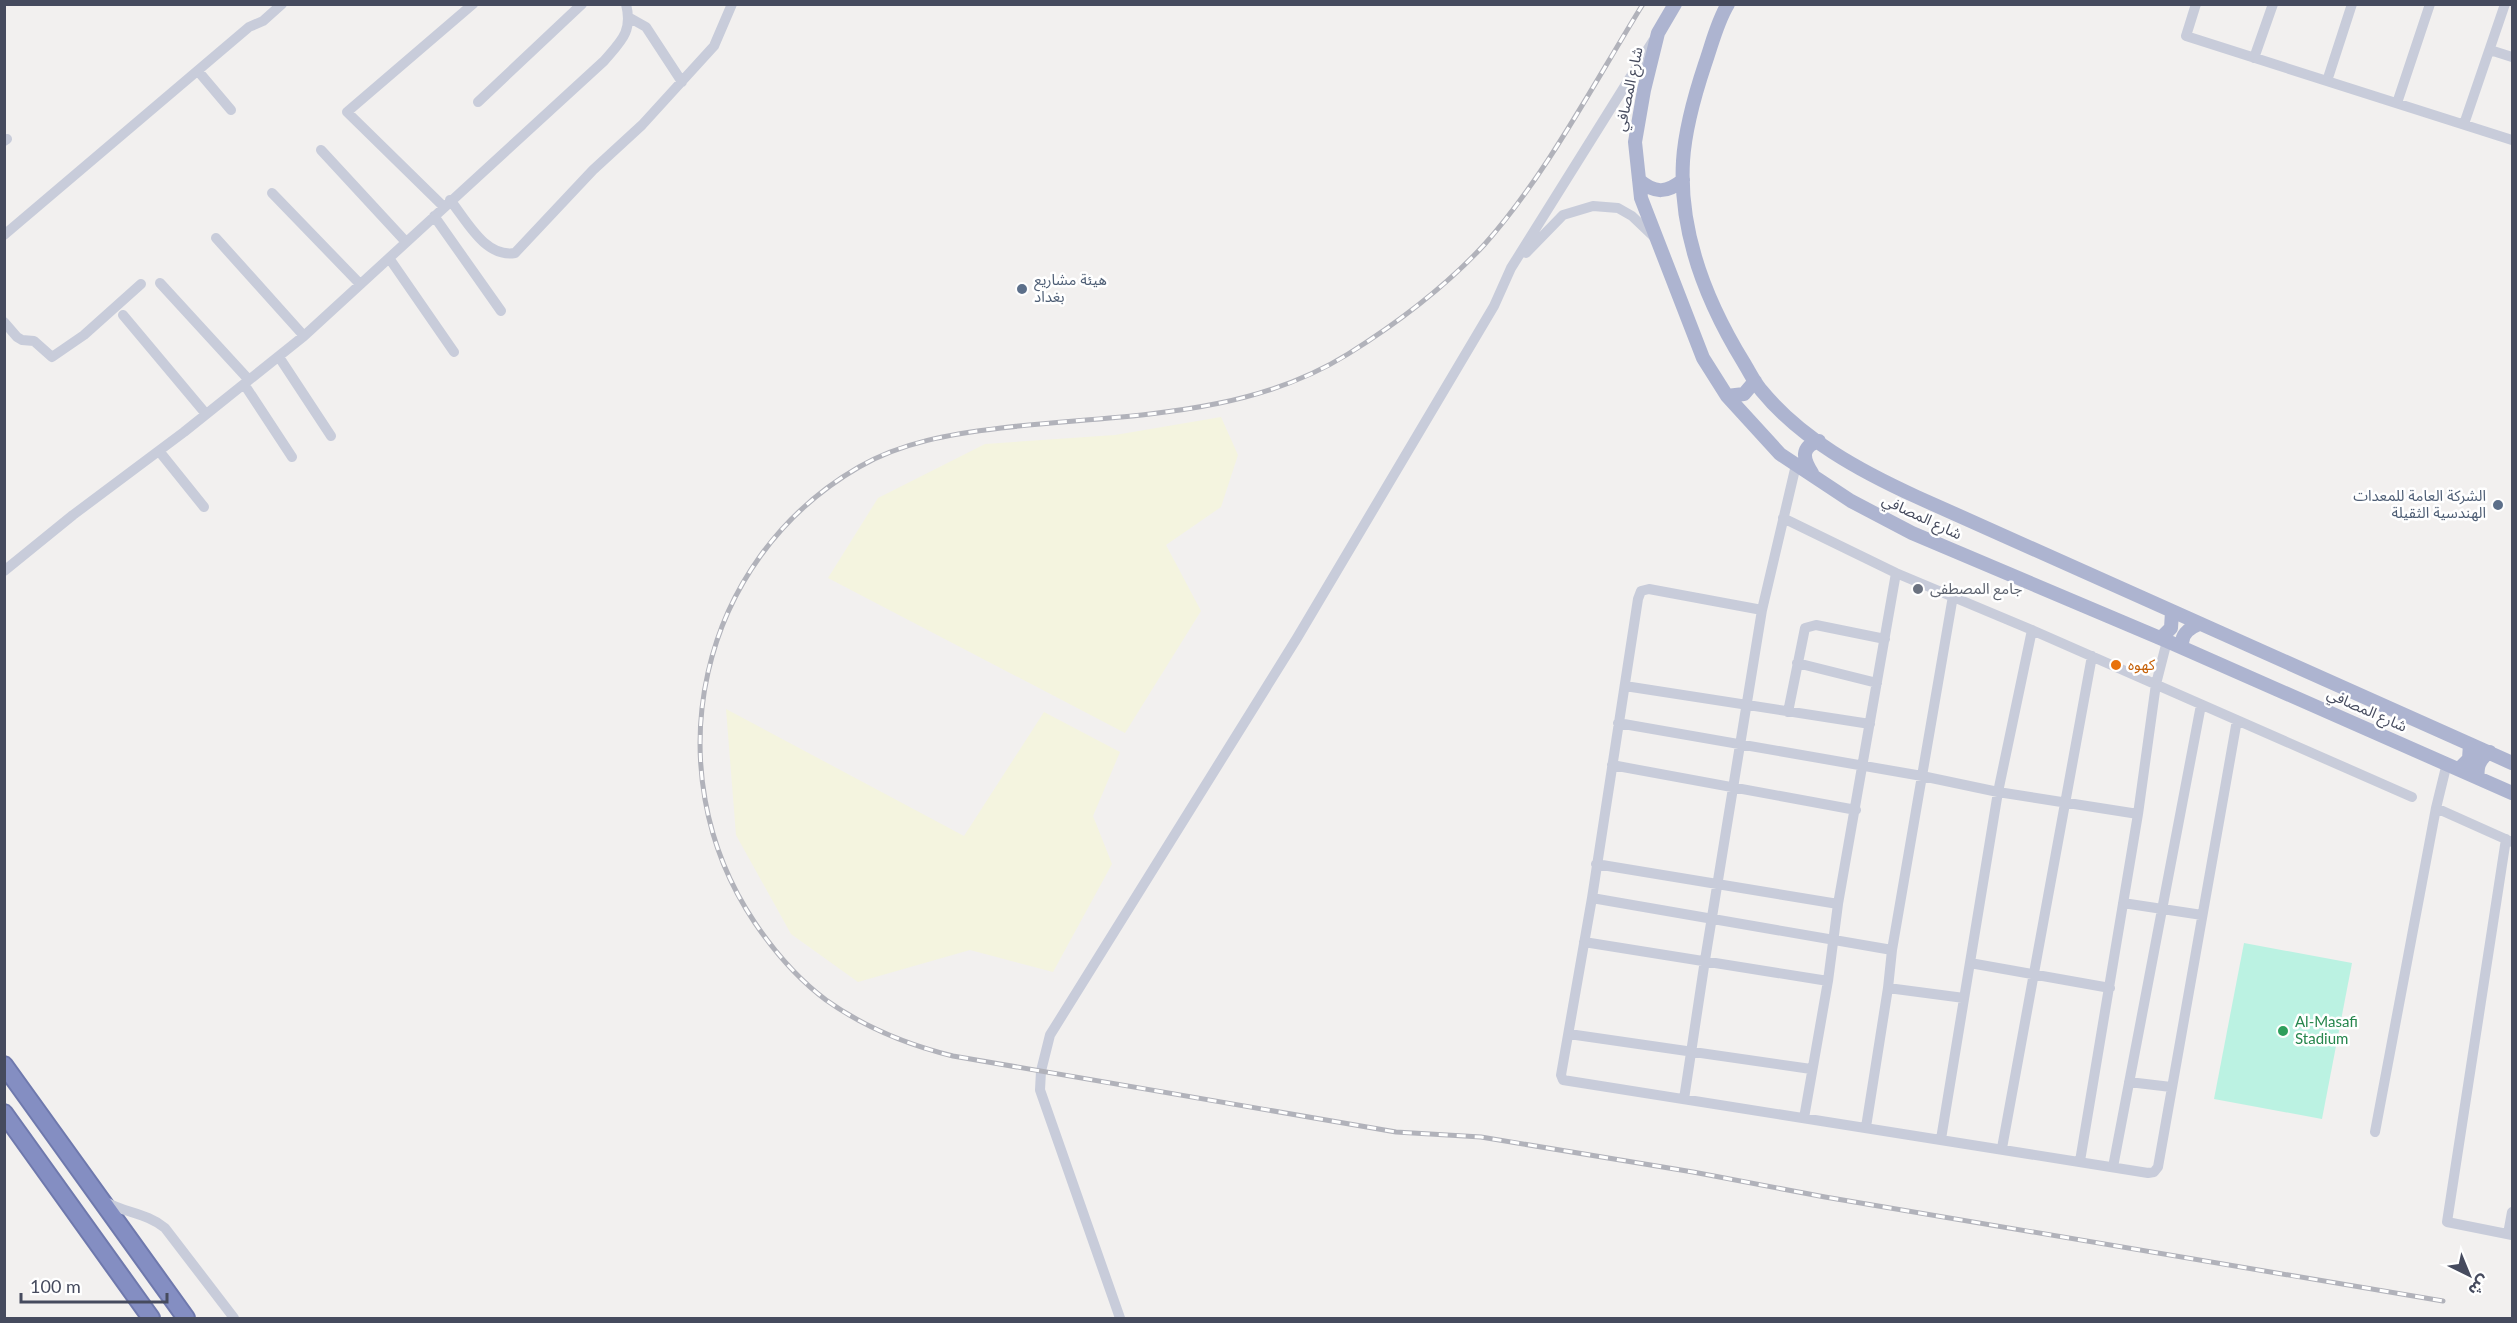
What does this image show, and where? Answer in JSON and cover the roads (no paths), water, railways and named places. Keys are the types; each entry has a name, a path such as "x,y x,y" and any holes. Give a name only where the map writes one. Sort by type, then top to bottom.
{"highway":[{"path":"4,1065 186,1318"},
{"path":"4,1113 151,1318"}],"main road":[{"name":"شارع المصافي","path":"1676,4 1658,33 1644,90 1635,142 1641,198 1703,358 1727,396 1780,454 1851,501 1912,533 2164,639 2512,792"},
{"name":"شارع المصافي","path":"1728,4 1721,16 1697,90 1683,159 1684,201 1698,268 1727,336 1760,389 1813,437 1863,472 2512,763"},
{"path":"1639,180 1648,188 1660,191 1672,188 1683,180"},
{"path":"1727,396 1744,394 1755,381"},
{"path":"1796,465 1813,437"},
{"path":"1813,437 1803,458 1814,477"},
{"path":"2164,639 2170,628 2172,612"},
{"path":"2182,648 2181,643 2185,633 2199,624"},
{"path":"2453,766 2469,759 2470,744"},
{"path":"2478,777 2477,767 2490,752"}],"street":[{"path":"4,235 249,27 263,21 282,4"},
{"path":"473,4 347,112 447,204 488,247 505,255 515,253 593,170 642,125 682,82 714,46 732,4"},
{"path":"478,102 582,4"},
{"path":"4,571 304,336 604,61 621,41 628,28 630,18 626,4"},
{"path":"2196,4 2186,36 2512,140"},
{"path":"2254,58 2273,4"},
{"path":"2327,81 2352,4"},
{"path":"2397,103 2430,4"},
{"path":"2464,124 2505,4"},
{"path":"630,18 646,27 682,82"},
{"path":"1120,1318 1040,1090 1041,1071 1050,1035 1297,638 1494,306 1511,268 1658,33"},
{"path":"2490,50 2512,57"},
{"path":"198,71 231,110"},
{"path":"321,150 406,242"},
{"path":"272,193 360,284"},
{"path":"1511,268 1563,215 1593,206 1618,208 1644,226 1659,242"},
{"path":"434,216 501,311"},
{"path":"216,238 304,336"},
{"path":"389,258 454,352"},
{"path":"160,282 247,382 292,457"},
{"path":"4,322 17,337 34,341 52,357 84,335 141,285"},
{"path":"123,315 206,414"},
{"path":"279,357 331,436"},
{"path":"159,451 204,507"},
{"path":"1684,1098 1762,610 1796,465"},
{"path":"1783,518 1896,573 2092,656 2412,797"},
{"path":"1804,1118 1828,981 1838,904 1896,573"},
{"path":"1762,610 1648,589 1641,591 1561,1075 1563,1080 2154,1172 2158,1167 2236,720"},
{"path":"1866,1127 1892,950 1953,596"},
{"path":"1788,712 1805,628 1816,625 1885,639"},
{"path":"1941,1139 1998,792 2032,630"},
{"path":"2080,1161 2138,814 2164,639"},
{"path":"2002,1148 2092,656"},
{"path":"1797,663 1877,683"},
{"path":"1625,686 1870,724"},
{"path":"2113,1167 2201,705"},
{"path":"1618,723 1922,776 1998,792 2138,814"},
{"path":"1612,765 1856,810"},
{"path":"2375,1132 2436,808 2453,766"},
{"path":"2436,808 2509,841 2447,1222 2510,1234 2512,1212"},
{"path":"1596,864 1718,886 1838,904"},
{"path":"1592,898 1892,950"},
{"path":"2123,903 2202,915"},
{"path":"1584,942 1828,981"},
{"path":"1970,963 2110,988"},
{"path":"1888,988 1964,998"},
{"path":"1569,1035 1811,1069"},
{"path":"2129,1082 2171,1087"},
{"path":"98,1196 114,1206 149,1217 165,1228 234,1318"}],"railway":[{"path":"1643,4 1548,160 1528,190 1484,245 1453,276 1419,304 1348,354 1308,375 1266,391 1223,402 1135,416 982,430 927,440 875,458 804,507 760,556 728,612 708,672 700,736 705,800 723,863 755,923 787,964 826,1000 856,1019 887,1034 953,1056 1396,1132 1481,1137 2443,1301"}],"place":[{"name":"هيئة مشاريع بغداد","path":"1022,289"},
{"name":"الشركة العامة للمعدات الهندسية الثقيلة","path":"2498,505"},
{"name":"جامع المصطفى","path":"1918,589"},
{"name":"كهوه","path":"2116,665"},
{"name":"Al-Masafi Stadium","path":"2283,1031"}]}
